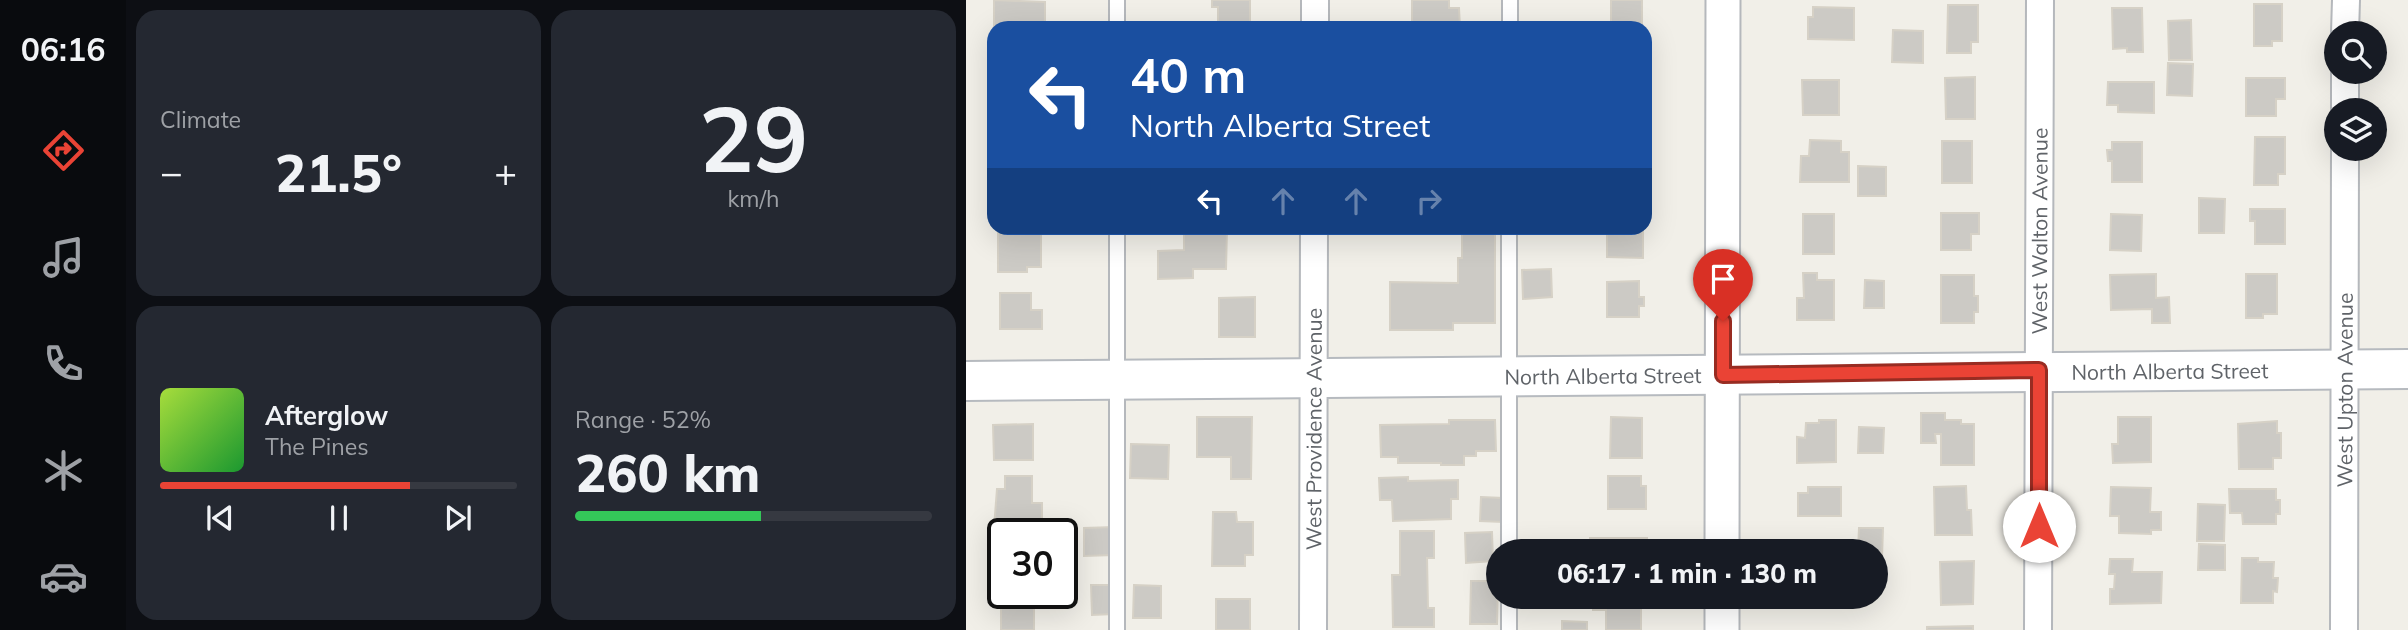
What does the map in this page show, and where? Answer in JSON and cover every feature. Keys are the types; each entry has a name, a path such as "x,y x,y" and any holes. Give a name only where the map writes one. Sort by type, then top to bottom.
{"main road":[{"name":"North Alberta Street","path":"966,381 2408,369"}],"street":[{"path":"1315,0 1315,21"},
{"path":"1722,539 1723,0"},
{"name":"West Walton Avenue","path":"2038,630 2040,0"},
{"path":"2346,0 2346,21"},
{"name":"West Upton Avenue","path":"2344,630 2345,161"},
{"name":"West Providence Avenue","path":"1313,630 1314,235"},
{"path":"1722,609 1722,630"}],"lane":[{"path":"1117,0 1117,21"},
{"path":"1510,0 1510,21"},
{"path":"1117,235 1117,630"},
{"path":"1509,235 1509,539"},
{"path":"1509,609 1509,630"}],"building":[{"path":"994,0 1045,2 1045,21 994,21"},
{"path":"1212,0 1250,0 1250,21 1218,21 1218,7 1212,7"},
{"path":"1412,0 1449,0 1449,8 1459,8 1460,21 1412,21"},
{"path":"1611,0 1642,0 1642,21 1611,21"},
{"path":"2254,4 2282,4 2282,41 2272,41 2272,46 2254,46"},
{"path":"1948,5 1978,5 1978,42 1971,42 1971,53 1947,53"},
{"path":"1813,7 1854,8 1854,40 1808,39 1808,17 1813,17"},
{"path":"2112,8 2142,8 2143,52 2127,52 2127,48 2113,49"},
{"path":"2191,20 2192,60 2169,60 2168,21"},
{"path":"1893,30 1923,31 1923,63 1892,62"},
{"path":"2168,63 2193,64 2192,96 2167,95"},
{"path":"1975,77 1975,119 1946,119 1945,78"},
{"path":"2246,78 2285,78 2285,99 2276,99 2276,116 2246,116"},
{"path":"1802,80 1839,80 1839,115 1803,115"},
{"path":"2108,82 2154,82 2154,113 2118,112 2118,105 2107,105"},
{"path":"2255,137 2285,137 2285,174 2278,174 2278,185 2254,185"},
{"path":"1810,140 1841,141 1841,152 1849,152 1849,182 1800,182 1801,156 1809,156"},
{"path":"1942,141 1972,141 1972,183 1942,183"},
{"path":"2112,142 2142,142 2142,182 2112,182 2112,161 2108,161 2107,150 2112,150"},
{"path":"1858,166 1886,167 1886,196 1858,196"},
{"path":"2199,198 2225,199 2224,233 2199,233"},
{"path":"2250,209 2285,209 2285,244 2255,244 2255,221 2250,221"},
{"path":"1941,213 1979,213 1979,234 1971,234 1971,250 1941,250"},
{"path":"1803,214 1834,214 1834,254 1803,254"},
{"path":"2111,214 2142,215 2141,251 2110,250"},
{"path":"998,235 1041,235 1041,267 1027,267 1027,272 998,272"},
{"path":"1184,235 1227,235 1226,269 1193,269 1193,278 1158,279 1158,251 1184,250"},
{"path":"1462,235 1495,235 1495,323 1453,323 1453,330 1390,330 1390,282 1458,283 1458,258 1462,258"},
{"path":"1607,235 1643,235 1643,258 1607,257"},
{"path":"1551,269 1552,297 1523,299 1522,270"},
{"path":"1803,273 1817,273 1817,280 1834,280 1834,320 1797,320 1797,298 1804,298"},
{"path":"2156,274 2156,298 2169,297 2170,323 2152,323 2152,309 2111,310 2110,275"},
{"path":"2246,274 2277,274 2277,314 2263,314 2263,318 2246,318"},
{"path":"1941,275 1974,275 1974,296 1978,296 1978,312 1974,312 1974,323 1941,323"},
{"path":"1865,280 1884,281 1884,308 1864,308"},
{"path":"1639,281 1639,297 1644,297 1644,306 1639,306 1639,317 1607,317 1607,282"},
{"path":"1000,293 1031,293 1031,310 1042,310 1042,329 1000,329"},
{"path":"1255,297 1255,337 1219,337 1219,298"},
{"path":"1921,413 1945,413 1945,420 1961,420 1961,424 1974,424 1974,465 1941,465 1941,434 1935,434 1936,443 1921,443"},
{"path":"1197,417 1252,417 1251,479 1231,479 1231,457 1197,457"},
{"path":"1611,417 1642,418 1642,458 1610,458"},
{"path":"2118,417 2151,417 2151,462 2113,463 2112,444 2118,444"},
{"path":"1449,420 1495,420 1496,451 1476,451 1476,456 1464,456 1464,465 1398,463 1398,457 1381,457 1380,425 1449,424"},
{"path":"1819,420 1836,420 1836,462 1797,463 1797,437 1805,438 1806,423 1819,423"},
{"path":"2277,421 2277,433 2281,433 2281,458 2273,458 2273,469 2239,469 2238,424"},
{"path":"1033,424 1033,460 994,460 993,425"},
{"path":"1859,427 1884,428 1883,453 1858,453"},
{"path":"1131,444 1169,445 1168,479 1130,478"},
{"path":"1005,476 1032,476 1032,503 1042,503 1042,518 995,518 997,489 1005,489"},
{"path":"1608,476 1641,476 1641,486 1646,486 1646,509 1608,509"},
{"path":"1408,477 1408,481 1458,480 1458,499 1451,499 1451,519 1393,521 1392,500 1380,500 1379,478"},
{"path":"1966,486 1972,535 1935,535 1934,487"},
{"path":"1808,487 1841,487 1841,516 1798,516 1798,493 1808,493"},
{"path":"2111,487 2151,488 2150,512 2161,512 2161,530 2151,530 2151,534 2119,533 2119,516 2110,516"},
{"path":"2229,489 2276,489 2276,500 2280,500 2280,514 2276,514 2276,524 2243,524 2242,513 2230,513"},
{"path":"1481,497 1503,498 1503,522 1480,521"},
{"path":"2198,504 2225,505 2224,541 2197,541"},
{"path":"1213,512 1236,512 1237,522 1253,522 1253,555 1245,555 1245,566 1212,566"},
{"path":"1114,527 1114,555 1084,556 1084,528"},
{"path":"1859,528 1883,528 1883,539 1859,539"},
{"path":"1400,531 1434,531 1434,558 1427,558 1428,608 1434,608 1434,627 1393,627 1392,575 1400,575"},
{"path":"1492,532 1492,539 1486,539 1486,562 1466,563 1465,533"},
{"path":"1590,538 1647,538 1647,539"},
{"path":"2199,544 2225,545 2225,570 2198,570"},
{"path":"2242,558 2274,562 2273,578 2278,578 2277,592 2273,591 2273,603 2241,603"},
{"path":"2110,559 2133,559 2132,572 2162,572 2161,603 2110,604 2110,589 2114,589 2115,574 2109,574"},
{"path":"1974,561 1973,604 1941,605 1940,562"},
{"path":"1471,581 1486,581 1486,609 1497,609 1497,624 1470,624"},
{"path":"1091,585 1114,585 1114,614 1092,615"},
{"path":"1134,585 1161,586 1161,618 1133,618"},
{"path":"1216,599 1250,599 1250,630 1216,630"},
{"path":"1001,609 1034,609 1034,630 1001,630"},
{"path":"1641,609 1641,630 1606,630 1606,610 1593,610"},
{"path":"1562,621 1587,622 1587,630 1562,630"},
{"path":"1973,626 1973,630 1927,630 1927,627"}],"route":[{"path":"1723,321 1723,375 2039,370 2039,526"}]}
